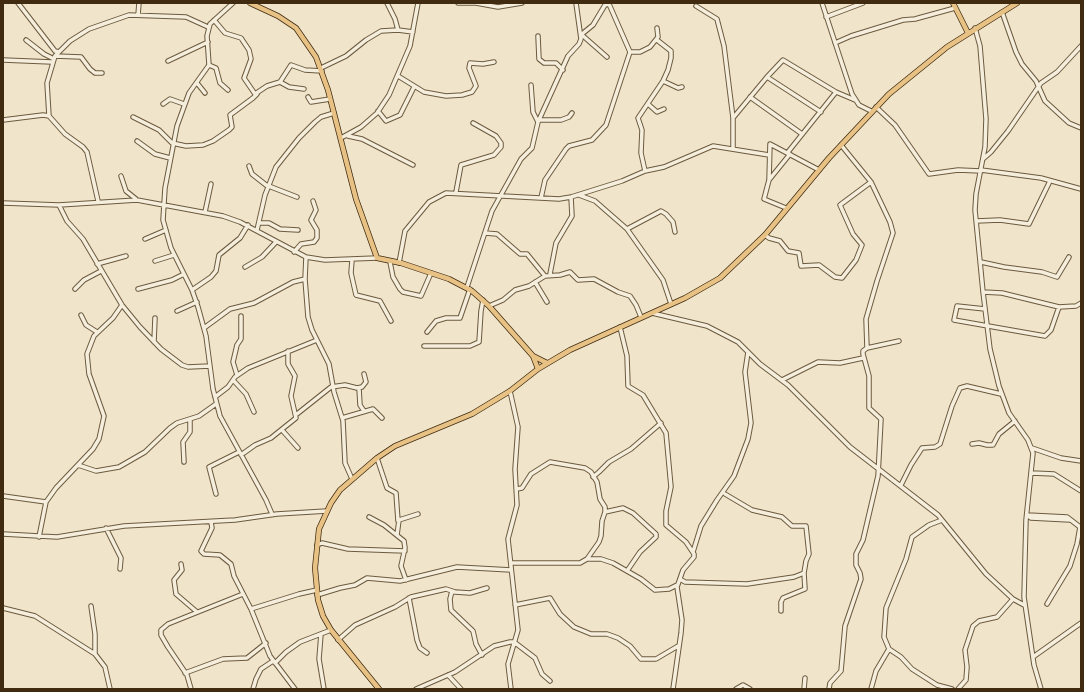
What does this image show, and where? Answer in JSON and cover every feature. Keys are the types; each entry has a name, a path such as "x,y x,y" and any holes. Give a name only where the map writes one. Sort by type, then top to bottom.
{"main road":[{"path":"250,3 278,16 296,28 306,40 321,69 341,138 356,199 377,258 431,273 469,288 484,300 533,356 538,369"},
{"path":"379,689 338,640 323,616 317,592 315,568 319,529 327,511 340,490 377,458 395,446 413,437 472,414 510,391 548,363 620,327 705,288 720,278 764,235 841,144 888,94 975,28 1017,3"},
{"path":"954,5 968,33"},
{"path":"533,356 548,363"}],"street":[{"path":"18,3 54,51 59,52"},
{"path":"138,14 139,3"},
{"path":"232,3 208,27 209,65 184,104 172,143 163,220 174,254 197,302 204,328 216,404 223,424 266,500 272,514"},
{"path":"387,3 395,19 398,30"},
{"path":"341,138 361,127 378,111 390,94 410,46 418,3"},
{"path":"458,3 476,3 498,7 522,3"},
{"path":"427,332 436,321 446,318 460,318 485,233 500,196 521,159 532,148 539,121 568,56 579,44 582,35 576,3"},
{"path":"822,3 855,100 859,105 871,112"},
{"path":"826,17 863,3"},
{"path":"541,198 545,180 566,149 569,146 592,140 606,125 630,52 609,4 605,5 593,25 582,35"},
{"path":"835,43 851,36 900,21 915,19 954,5"},
{"path":"696,6 717,21 724,46 733,118 733,149"},
{"path":"1002,12 1022,64 1039,86 1045,101 1069,123 1081,128"},
{"path":"49,116 47,83 54,59 70,42 89,29 123,17 138,14 186,17 208,27"},
{"path":"214,20 225,33 241,38 249,50 251,59 244,78 256,94"},
{"path":"630,52 646,50 657,40 659,34 657,28"},
{"path":"975,28 980,46 986,120 983,159 976,194 976,220 983,292 995,372 1001,394 1015,421 1032,448 1032,473 1027,515 1024,605 1033,658 1042,689"},
{"path":"134,117 159,130 172,143 186,146 196,146 213,141 232,127 230,115 267,86 280,82 292,65 305,70 321,69 346,56 366,40 381,31 398,30 413,32"},
{"path":"582,35 607,57"},
{"path":"538,36 539,59 544,63 556,63 563,70"},
{"path":"26,40 44,54 54,59"},
{"path":"645,171 641,152 642,130 638,120 663,81 668,70 671,51 657,40"},
{"path":"168,61 208,42"},
{"path":"983,159 991,152 1008,131 1039,86 1067,62 1081,46"},
{"path":"3,60 54,59 81,56 90,69 96,73 102,73"},
{"path":"733,118 781,60 836,92 855,100"},
{"path":"398,76 424,92 446,96 462,95 475,89 474,79 469,68 470,63 483,64 494,62"},
{"path":"209,65 216,68 220,83 228,90"},
{"path":"767,77 821,112"},
{"path":"663,81 678,88 682,87"},
{"path":"280,82 289,87 304,90"},
{"path":"197,83 205,93"},
{"path":"531,85 533,112 539,121"},
{"path":"378,111 386,121 400,115 414,87"},
{"path":"769,180 802,134 836,92"},
{"path":"308,97 311,102 330,99"},
{"path":"750,97 802,134"},
{"path":"163,104 170,99 184,104"},
{"path":"648,104 657,112 664,109"},
{"path":"876,107 895,125 929,174 958,170 981,170 1030,176 1081,189"},
{"path":"257,230 268,186 276,167 299,138 318,120 334,113"},
{"path":"539,121 561,120 569,117 572,113"},
{"path":"3,120 46,114 49,116 65,134 83,147 87,152 98,201"},
{"path":"456,192 461,165 494,155 501,147 501,142 496,136 473,122"},
{"path":"347,136 359,137 413,165"},
{"path":"137,141 155,154 170,158"},
{"path":"786,208 764,199 769,180 769,155 771,144 819,170"},
{"path":"841,144 871,182 890,222 893,233 866,319 867,348"},
{"path":"399,263 403,235 428,202 446,193 456,192 559,199 578,195 622,181 645,171 675,163 713,146 769,155"},
{"path":"249,166 252,174 268,186 296,197"},
{"path":"121,176 126,191 137,200"},
{"path":"976,220 1000,220 1029,224 1050,181"},
{"path":"764,235 780,241 788,251 799,253 801,266 819,265 835,277 842,278 856,260 862,245 852,234 840,206 871,182"},
{"path":"205,212 211,184"},
{"path":"578,195 595,201 627,229 663,280 671,304"},
{"path":"550,274 556,243 572,216 571,197"},
{"path":"3,202 59,205 98,201 137,200 164,204 223,216 248,225 294,252 306,257 325,260 377,258"},
{"path":"294,252 301,244 314,242 317,238 317,230 311,220 316,210 313,201"},
{"path":"59,205 67,221 83,239 122,305 154,342 166,354 185,366 210,366"},
{"path":"627,229 661,211 673,222 675,232"},
{"path":"259,223 269,224 280,228 298,230"},
{"path":"192,290 216,271 219,255 240,238 248,225"},
{"path":"145,239 166,230"},
{"path":"485,233 497,234 520,254 527,254 545,276"},
{"path":"245,267 262,257 276,242"},
{"path":"155,261 174,254"},
{"path":"97,264 126,256"},
{"path":"306,257 305,279 308,317 316,340 329,364 333,386 342,418 345,463 352,479"},
{"path":"981,262 1042,272 1057,277 1070,257"},
{"path":"352,260 351,273 356,295 380,301 391,321"},
{"path":"390,262 393,277 403,292 421,296 431,273"},
{"path":"75,289 84,280 101,271"},
{"path":"489,306 503,300 515,290 524,288 545,276 550,274 560,275 572,272 578,280 588,278 605,284 632,298 641,317"},
{"path":"138,289 172,280 184,274"},
{"path":"204,328 224,312 238,306 254,303 293,282 305,279"},
{"path":"535,282 547,302"},
{"path":"983,292 1002,293 1059,307 1076,306 1081,303"},
{"path":"424,346 470,346 479,342 480,315 484,300"},
{"path":"177,311 197,302"},
{"path":"39,537 46,502 56,488 96,446 104,422 103,412 89,374 87,360 88,349 97,332 114,318 122,305"},
{"path":"985,309 957,306 954,320 1046,335 1051,330 1059,307"},
{"path":"651,313 707,326 738,342 760,364 782,380 850,447 901,485 942,520 974,562 1013,599 1024,605"},
{"path":"81,315 86,325 97,332"},
{"path":"237,375 233,362 237,345 241,339 241,316"},
{"path":"154,342 155,318"},
{"path":"620,327 627,356 628,386 643,395 666,432 672,487 666,510 666,525 686,542 693,552"},
{"path":"215,397 228,387 237,375 260,361 316,340"},
{"path":"829,689 830,683 841,671 846,626 861,579 856,565 856,554 863,540 878,476 881,419 869,408 869,376 863,358 863,351 867,348 899,342"},
{"path":"288,351 288,364 295,376 292,401 297,414"},
{"path":"673,689 682,620 677,595 677,585 683,570 694,557 693,552 701,526 734,476 748,439 751,423 745,372 748,352"},
{"path":"782,380 818,362 840,363 863,358"},
{"path":"216,494 209,467 240,454 282,430 296,418 297,414 333,386 345,385 359,388 366,384 364,374"},
{"path":"233,380 246,394 254,412"},
{"path":"901,485 922,448 935,447 940,444 952,406 960,388 967,386 1001,394"},
{"path":"359,388 360,405 364,411"},
{"path":"510,391 518,426 515,470 517,505 508,539 518,630 508,664 511,689"},
{"path":"78,465 96,471 119,467 145,452 177,423 190,420 216,404"},
{"path":"342,418 373,409 382,418"},
{"path":"208,410 218,410"},
{"path":"184,462 183,442 190,432 190,420"},
{"path":"972,444 979,443 993,445 999,434 1015,421"},
{"path":"593,476 613,458 631,449 661,423"},
{"path":"282,430 298,448"},
{"path":"1032,448 1061,458 1081,460"},
{"path":"377,458 387,488 396,494 398,521 397,535"},
{"path":"511,563 580,563 587,559 599,542 602,521 606,512 600,499 598,486 590,470 585,468 550,462 531,474 522,488 517,489"},
{"path":"1032,473 1054,474 1081,491"},
{"path":"725,494 752,510 782,517 792,526 806,526 809,554 805,563 805,589 783,598 781,602 781,611"},
{"path":"3,496 46,502"},
{"path":"606,512 623,508 633,513 656,534 656,537 640,552 627,571"},
{"path":"3,534 39,537 62,536 106,528 212,522 272,514 327,511"},
{"path":"398,521 401,518 418,514"},
{"path":"1027,515 1031,518 1071,520 1080,527 1076,548 1070,566 1047,604"},
{"path":"369,517 404,541 401,566 406,580"},
{"path":"942,520 924,528 912,537 904,564 885,612 884,637 889,649 901,657 912,669 936,687 952,689"},
{"path":"212,522 212,528 201,551 204,554 216,554 231,564 234,576 251,609 274,662 295,689"},
{"path":"106,528 120,555 120,569"},
{"path":"317,545 322,543 348,549 404,551"},
{"path":"587,559 609,561 641,579 654,590 669,589 677,585"},
{"path":"181,564 182,570 174,580 176,594 197,612"},
{"path":"251,609 299,594 352,586 367,578 400,581 457,567 511,570"},
{"path":"680,579 686,582 747,584 794,577 804,573"},
{"path":"338,640 355,625 410,598 446,589 470,593 487,588"},
{"path":"452,591 450,599 451,610 460,616 473,631 476,644 482,655"},
{"path":"191,689 185,673 168,648 160,630 168,624 243,594"},
{"path":"410,598 417,640 420,648 427,653"},
{"path":"515,605 550,598 560,614 574,626 591,634 607,634 618,638 630,646 640,659 656,659 678,646"},
{"path":"958,689 966,680 967,662 965,650 973,626 979,621 998,617 1013,599"},
{"path":"91,606 95,634 95,654"},
{"path":"3,608 35,616 95,654 104,666 110,689"},
{"path":"1033,658 1081,623"},
{"path":"253,689 261,669 274,662 300,642 332,630"},
{"path":"321,634 319,659 324,689"},
{"path":"416,689 448,675 482,655 494,646 514,642 535,658 542,674 550,681"},
{"path":"185,673 223,659 247,658 266,643"},
{"path":"871,689 876,671 889,649"},
{"path":"448,675 461,689"},
{"path":"804,689 805,678"},
{"path":"736,689 743,685 750,689"}]}
